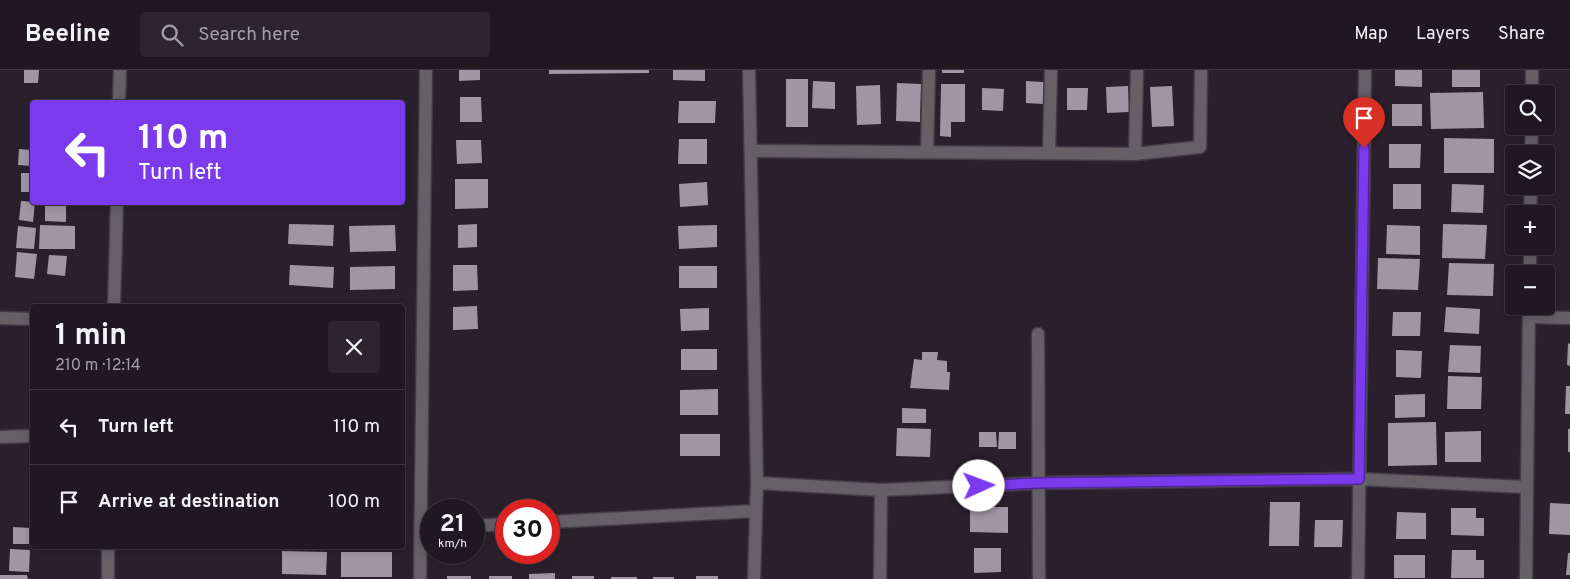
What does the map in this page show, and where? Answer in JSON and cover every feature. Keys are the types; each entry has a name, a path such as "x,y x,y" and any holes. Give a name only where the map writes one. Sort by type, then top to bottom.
{"street":[{"path":"119,100 120,70"},
{"path":"426,70 426,499"},
{"path":"749,70 757,483 754,579"},
{"path":"927,152 929,70"},
{"path":"1049,153 1051,70"},
{"path":"1135,154 1137,70"},
{"path":"751,151 1135,154 1200,147 1200,70"},
{"path":"1358,579 1365,70"},
{"path":"1532,70 1532,85"},
{"path":"114,304 117,205"},
{"path":"1526,579 1529,315"},
{"path":"1552,315 1570,318"},
{"path":"0,318 30,319"},
{"path":"1038,334 1039,579"},
{"path":"0,437 30,436"},
{"path":"757,483 881,490 1038,483 1359,479 1527,487"},
{"path":"880,579 881,490"},
{"path":"560,521 756,511"},
{"path":"108,549 108,579"},
{"path":"420,579 422,564"}],"building":[{"path":"24,70 39,70 38,83 24,83"},
{"path":"459,70 480,70 480,80 459,81"},
{"path":"549,70 649,70 649,73 549,74"},
{"path":"673,70 705,70 705,81 673,80"},
{"path":"942,70 964,70 964,73 942,73"},
{"path":"1395,70 1422,70 1422,87 1395,86"},
{"path":"1452,70 1480,70 1480,87 1452,87"},
{"path":"786,79 808,79 808,127 786,127"},
{"path":"813,81 835,82 835,109 812,108"},
{"path":"1026,81 1044,82 1043,104 1026,103"},
{"path":"897,83 921,84 920,122 896,121"},
{"path":"941,84 965,84 965,122 951,122 951,137 940,136"},
{"path":"880,85 881,124 857,125 856,86"},
{"path":"1128,86 1129,112 1107,113 1106,87"},
{"path":"1172,86 1174,126 1152,127 1150,87"},
{"path":"982,88 1004,89 1003,111 982,110"},
{"path":"1067,88 1088,88 1087,110 1067,110"},
{"path":"1483,92 1484,128 1431,129 1430,93"},
{"path":"460,97 481,97 482,122 460,122"},
{"path":"679,101 716,101 715,123 678,123"},
{"path":"1392,104 1422,104 1422,126 1392,126"},
{"path":"1444,138 1494,139 1494,173 1444,173"},
{"path":"679,139 707,139 707,164 678,164"},
{"path":"456,140 481,140 482,163 457,164"},
{"path":"1389,144 1421,144 1420,168 1389,168"},
{"path":"19,149 30,150 30,166 18,165"},
{"path":"21,173 30,173 30,192 21,192"},
{"path":"455,179 488,179 488,208 455,209"},
{"path":"707,182 708,205 680,207 679,184"},
{"path":"1393,184 1421,184 1421,209 1393,209"},
{"path":"1452,184 1484,185 1483,213 1451,212"},
{"path":"21,201 30,202 30,205 35,205 33,222 19,220"},
{"path":"45,205 66,205 66,222 45,221"},
{"path":"288,205 334,205 334,206"},
{"path":"349,205 394,205 394,206"},
{"path":"289,224 334,225 333,246 288,244"},
{"path":"477,224 477,247 458,248 458,225"},
{"path":"1443,224 1487,225 1485,259 1442,258"},
{"path":"40,225 75,226 75,249 39,249"},
{"path":"395,225 396,251 350,252 349,226"},
{"path":"717,225 717,247 679,249 678,226"},
{"path":"1387,225 1420,226 1420,255 1386,254"},
{"path":"18,226 36,228 34,249 16,248"},
{"path":"17,252 37,254 34,279 15,277"},
{"path":"49,255 67,256 65,276 47,274"},
{"path":"1378,258 1420,259 1418,290 1377,289"},
{"path":"1449,263 1494,264 1493,296 1447,295"},
{"path":"290,265 334,267 333,288 289,285"},
{"path":"453,265 477,265 478,290 453,291"},
{"path":"395,266 395,289 350,290 350,267"},
{"path":"679,266 717,266 717,288 679,288"},
{"path":"477,306 478,329 453,330 453,307"},
{"path":"1446,307 1480,309 1479,334 1444,332"},
{"path":"709,308 709,330 681,331 680,309"},
{"path":"1393,312 1421,312 1420,336 1392,336"},
{"path":"1568,343 1570,344 1570,366 1567,365"},
{"path":"1450,345 1481,346 1480,373 1448,372"},
{"path":"681,349 717,349 717,370 681,370"},
{"path":"1396,350 1422,351 1421,378 1396,377"},
{"path":"922,352 938,352 937,360 947,361 947,372 950,372 949,390 910,388 914,359 922,360"},
{"path":"1448,376 1482,377 1481,409 1447,409"},
{"path":"1566,386 1570,386 1570,414 1565,414"},
{"path":"718,389 718,415 680,415 680,390"},
{"path":"1425,394 1425,417 1395,418 1395,395"},
{"path":"902,408 926,409 926,423 902,423"},
{"path":"1436,422 1437,465 1388,466 1388,423"},
{"path":"897,428 931,429 930,457 896,456"},
{"path":"1568,429 1570,429 1570,452 1568,452"},
{"path":"1481,431 1481,462 1445,462 1445,432"},
{"path":"979,432 996,432 997,447 979,447"},
{"path":"999,432 1016,432 1016,449 998,449"},
{"path":"680,434 720,434 720,456 680,456"},
{"path":"1270,502 1300,502 1299,546 1269,546"},
{"path":"1550,503 1570,504 1570,535 1549,534"},
{"path":"970,507 1008,507 1008,533 970,532"},
{"path":"1451,508 1476,508 1476,518 1484,518 1484,536 1451,535"},
{"path":"1397,512 1426,513 1426,539 1396,539"},
{"path":"1315,520 1343,520 1342,547 1314,547"},
{"path":"13,527 30,528 29,544 13,544"},
{"path":"974,548 1001,548 1001,572 974,573"},
{"path":"10,549 30,550 29,572 9,571"},
{"path":"1452,550 1476,550 1476,560 1484,560 1484,578 1451,578"},
{"path":"282,551 327,552 326,575 282,574"},
{"path":"341,552 392,552 392,577 341,577"},
{"path":"1568,553 1570,553 1570,575 1566,575"},
{"path":"1394,555 1425,555 1425,578 1394,578"},
{"path":"555,573 555,579 529,579 529,574"},
{"path":"0,575 27,575 28,579 0,579"},
{"path":"447,576 471,576 471,579 447,579"},
{"path":"489,576 512,576 512,579 489,579"},
{"path":"572,576 594,576 594,579 572,579"},
{"path":"696,576 718,576 718,579 696,579"},
{"path":"611,577 637,577 637,579 611,579"},
{"path":"653,577 674,577 674,579 653,579"}],"route":[{"path":"979,486 1038,483 1359,479 1364,148"}]}
